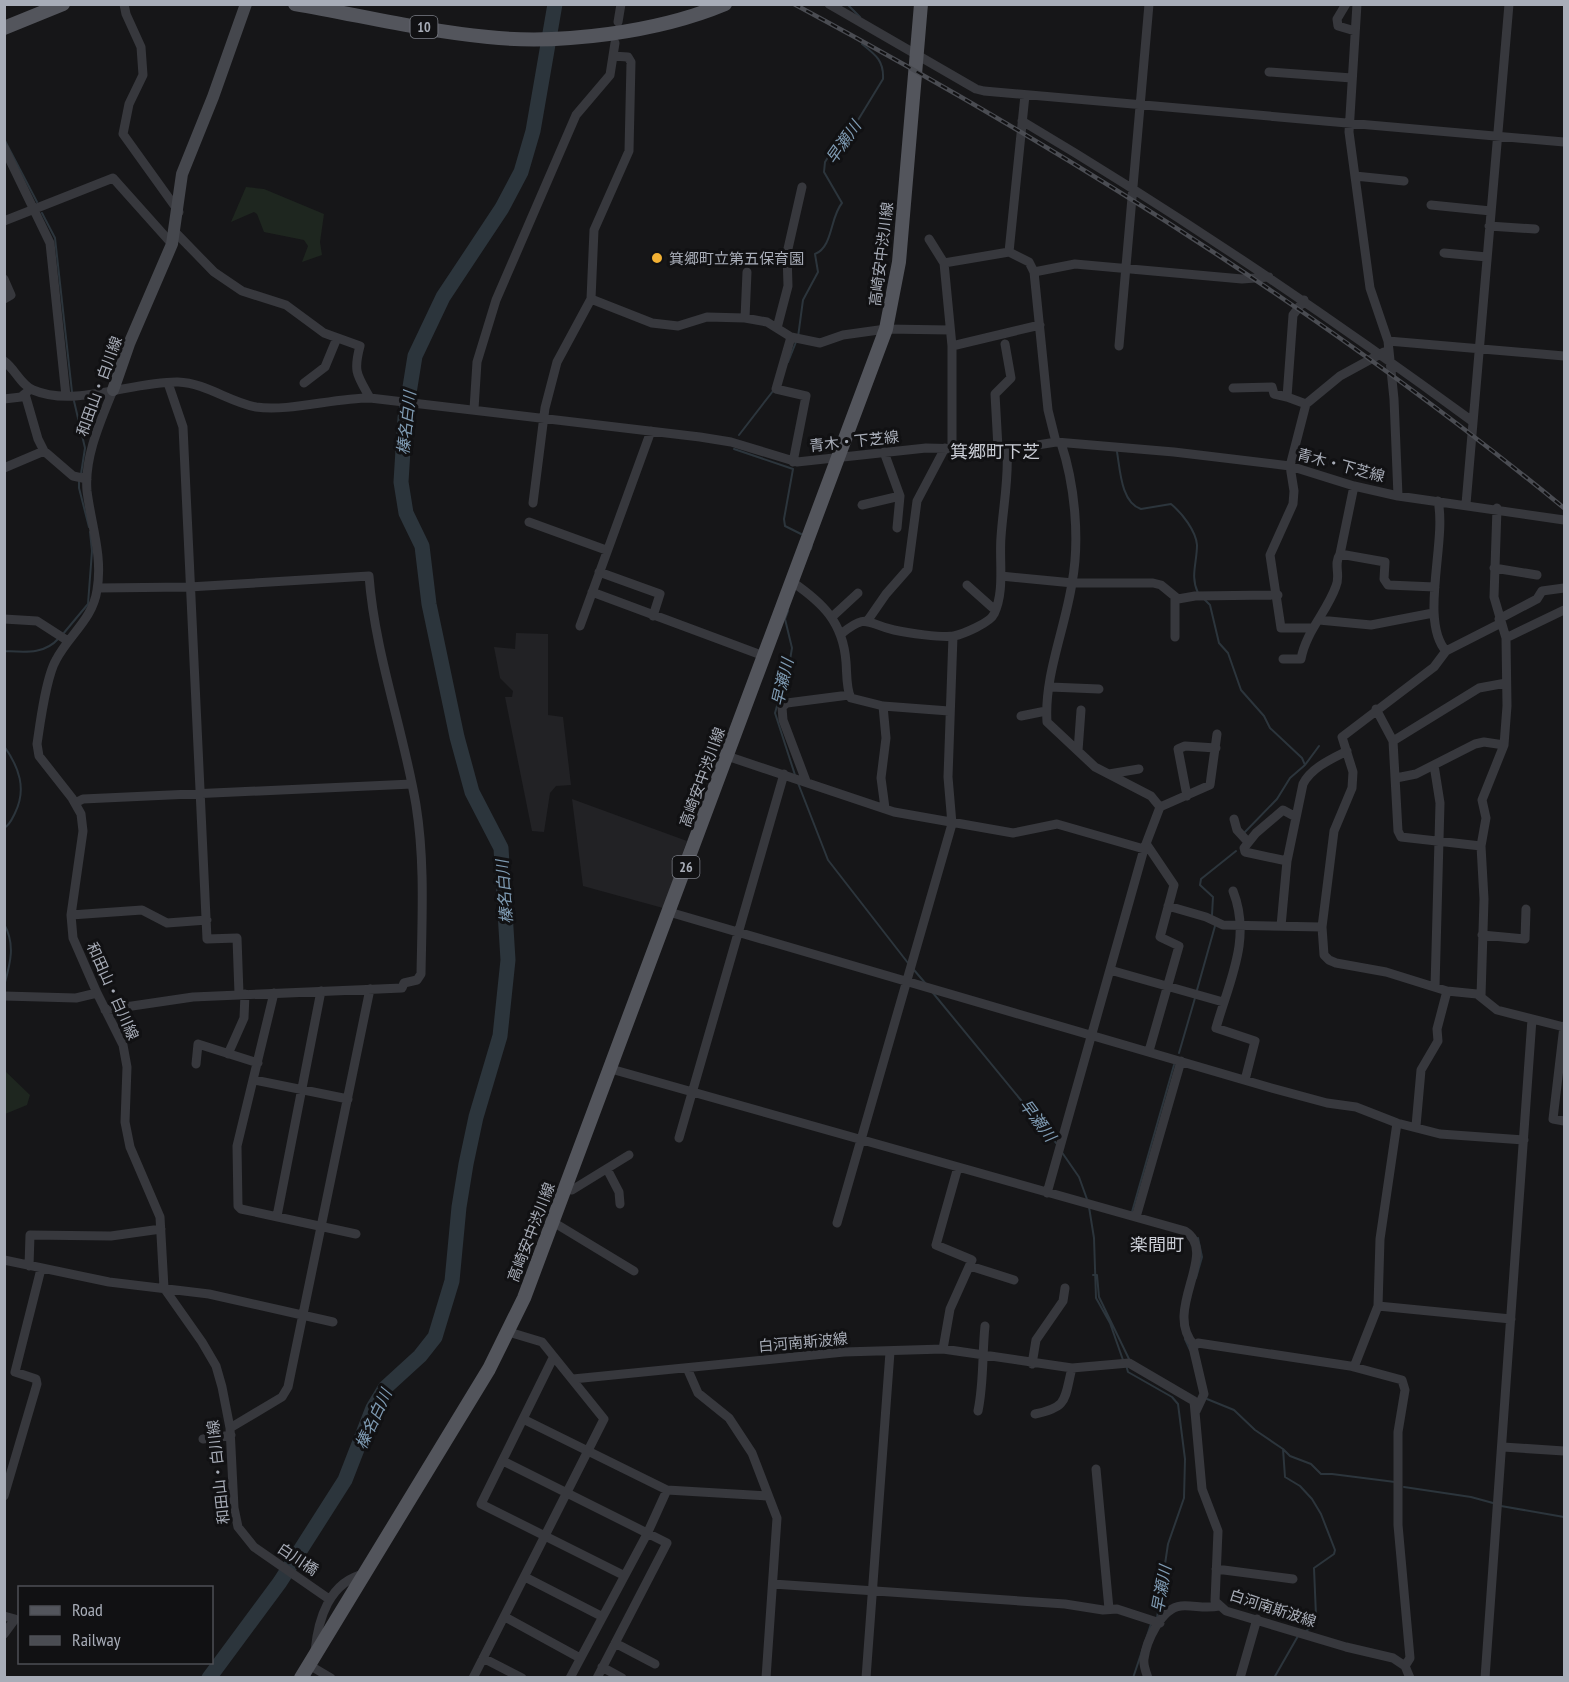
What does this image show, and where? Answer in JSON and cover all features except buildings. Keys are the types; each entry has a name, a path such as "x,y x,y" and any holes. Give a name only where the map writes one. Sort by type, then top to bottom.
{"main road":[{"path":"4,28 63,4"},
{"name":"10","path":"295,4 458,33 508,39 592,36 687,17 725,4"},
{"name":"10","path":"645,26 697,4"},
{"name":"高崎安中渋川線","path":"301,1677 459,1421 509,1332 611,1069 886,329 899,262 921,4"}],"street":[{"name":"和田山・白川線","path":"246,4 213,97 182,174 174,238 129,344 99,424 86,478 98,540 98,588 93,607 64,637 54,662 36,744 39,756 81,814 84,831 71,915 73,938 96,993 123,1045 127,1067 125,1122 130,1147 156,1203 161,1229 164,1288 216,1366 231,1431 236,1520 246,1540 257,1549"},
{"path":"618,22 621,4"},
{"path":"829,4 976,89 1564,142"},
{"path":"1119,346 1149,4"},
{"path":"1346,4 1337,19 1338,26 1355,31"},
{"path":"1357,4 1349,123 1370,288 1389,350 1394,399 1398,495"},
{"path":"1466,504 1509,4"},
{"path":"125,9 141,47 143,75 129,104 123,135 178,212"},
{"path":"469,408 477,362 496,300 576,115 604,85 610,75 615,43"},
{"path":"533,503 543,417 557,362 591,298 594,230 629,151 631,62 628,57 613,56"},
{"path":"1269,72 1352,78"},
{"path":"1010,252 1025,95"},
{"path":"1022,121 1132,186 1304,300 1379,353"},
{"path":"4,148 50,243 66,396"},
{"path":"1355,176 1404,181"},
{"path":"4,221 112,178 174,238 214,272 242,291 286,305 324,333 360,346 354,366 355,372 370,398"},
{"path":"777,327 788,286 787,254 802,187"},
{"path":"1431,205 1491,211"},
{"path":"1489,226 1535,229"},
{"path":"868,620 908,568 917,501 948,448 952,346 944,263 929,238"},
{"path":"944,263 1010,252 1029,261 1034,272 1048,410 1058,443 1066,458 1076,532 1072,583 1050,687 1046,711 1047,722 1095,767 1151,796 1160,807"},
{"path":"1444,253 1487,257"},
{"path":"1034,272 1075,264 1242,279 1269,278"},
{"path":"745,318 747,272"},
{"path":"4,279 10,295 4,299"},
{"path":"591,298 618,312 669,326 678,326 708,317 745,318 767,322 795,338 820,343 843,334 886,329 950,330"},
{"path":"1287,397 1293,315 1304,300"},
{"path":"952,346 1040,325"},
{"path":"304,383 325,367 336,338"},
{"path":"793,462 806,396 777,389 795,338"},
{"path":"842,634 855,622 868,620 896,630 953,636 991,619 995,610 1001,576 1001,537 1008,476 995,394 1011,378 1005,344"},
{"path":"1312,628 1281,628 1278,594 1270,555 1293,504 1294,491 1290,466 1306,404 1340,376 1379,353 1389,350 1480,349 1564,356"},
{"path":"1389,350 1472,421"},
{"path":"4,361 28,392 38,440 44,451 75,476 86,478"},
{"path":"168,382 183,427 207,939 237,938 244,1018 228,1054"},
{"name":"青木・下芝線","path":"28,392 66,396 168,382 196,386 244,404 267,408 345,397 370,398 543,417 731,442 793,462 884,452 948,448 1003,449 1058,443 1174,452 1290,466 1354,486 1398,495 1497,508 1564,520"},
{"path":"1233,388 1272,387 1274,394 1306,404"},
{"path":"4,399 28,392"},
{"path":"580,627 651,431"},
{"path":"4,468 44,451"},
{"path":"884,452 900,496 897,528"},
{"path":"1283,659 1301,659 1312,628 1319,620 1337,585 1336,560 1340,554 1354,486"},
{"path":"862,505 900,496"},
{"path":"1438,501 1441,525 1433,613 1446,651"},
{"path":"1497,508 1494,597 1506,638 1504,745 1483,790 1482,800 1486,818 1482,846 1481,996 1490,1007 1564,1027 1563,1053 1553,1119 1564,1121"},
{"path":"529,522 606,550"},
{"path":"1340,554 1385,562 1384,579 1388,585 1435,587"},
{"path":"1494,568 1537,575"},
{"path":"599,572 660,594 653,616"},
{"path":"98,588 189,587 369,576 372,612 412,784 421,845 421,974 417,980 404,983 402,988 193,997 105,1010"},
{"path":"1001,576 1072,583 1152,583 1161,585 1175,598 1278,594"},
{"path":"791,581 812,595 840,627 849,695 855,700 883,706 949,711"},
{"path":"967,585 995,610"},
{"path":"1481,996 1447,991 1386,972 1329,960 1324,955 1322,927 1334,831 1352,788 1353,772 1342,737 1434,667 1446,651 1537,600 1542,591 1564,588"},
{"path":"592,592 764,657"},
{"path":"832,617 858,593"},
{"path":"1175,598 1175,637"},
{"path":"1506,638 1564,610"},
{"path":"1319,620 1371,626 1433,613"},
{"path":"4,619 32,619 64,637"},
{"path":"837,1223 952,824 948,777 953,636"},
{"path":"1393,741 1400,739 1479,688 1506,683"},
{"path":"1050,687 1099,689"},
{"path":"804,781 783,720 782,706 787,703 849,695"},
{"path":"883,706 886,738 881,778 885,808"},
{"path":"1078,751 1081,710"},
{"path":"1376,710 1393,741 1399,834 1405,839 1440,844 1482,846"},
{"path":"1021,716 1046,711"},
{"path":"1047,1193 1146,847 1160,807 1210,785 1217,734"},
{"path":"1396,778 1416,774 1475,744 1490,742 1504,745"},
{"path":"1187,796 1178,749 1185,746 1216,748"},
{"path":"1281,926 1294,816 1306,777 1328,761 1347,752"},
{"path":"727,756 885,808 952,824 1013,833 1057,824 1146,847 1173,880 1174,885 1160,937 1179,946 1149,1051"},
{"path":"1434,765 1440,803 1435,987"},
{"path":"1108,774 1139,769"},
{"path":"679,1138 787,775"},
{"path":"75,803 83,799 412,784"},
{"path":"1287,861 1245,852 1248,842 1283,810 1294,816"},
{"path":"1234,819 1237,830 1248,842"},
{"path":"1233,891 1242,926 1239,954 1216,1028 1255,1041 1245,1080"},
{"path":"1168,906 1223,925 1322,927"},
{"path":"1482,935 1525,939 1526,909"},
{"path":"71,915 142,910 167,923 207,920"},
{"path":"669,912 908,978 935,989 1245,1080 1327,1103 1356,1107 1397,1123 1416,1126 1440,1134 1524,1140"},
{"path":"1110,970 1223,1002"},
{"path":"203,1439 231,1431 285,1394 323,1226 370,988"},
{"path":"277,1216 321,991"},
{"path":"1416,1126 1421,1070 1437,1041 1437,1029 1447,991"},
{"path":"4,996 76,998 96,993"},
{"path":"274,993 236,1153 238,1206 241,1209 357,1234"},
{"path":"1485,1677 1532,1019"},
{"path":"196,1064 198,1044 258,1063"},
{"path":"1136,1217 1181,1061"},
{"name":"白河南斯波線","path":"611,1069 1185,1231 1194,1241 1197,1260 1186,1292 1184,1329 1194,1345 1204,1394 1196,1411"},
{"path":"254,1080 348,1099"},
{"path":"1354,1366 1378,1306 1380,1239 1397,1123"},
{"path":"565,1189 572,1190 628,1155"},
{"path":"944,1349 950,1309 970,1266 970,1258 936,1245 958,1167"},
{"path":"607,1169 619,1192 620,1204"},
{"path":"553,1222 634,1271"},
{"path":"29,1266 30,1235 111,1236 161,1229"},
{"path":"4,1260 110,1282 164,1288 333,1322"},
{"path":"970,1266 1014,1280"},
{"path":"4,1496 37,1384 36,1378 15,1372 41,1269"},
{"path":"1032,1364 1036,1340 1063,1301 1065,1287"},
{"path":"1378,1306 1511,1319"},
{"path":"978,1411 984,1384 982,1354 985,1326"},
{"path":"473,1677 506,1617 604,1419 573,1379 536,1339 509,1332"},
{"path":"1194,1345 1244,1348 1354,1366 1397,1378 1405,1384 1398,1432 1398,1525 1410,1658 1405,1666 1410,1677"},
{"name":"白河南斯波線","path":"573,1379 844,1352 944,1349 1032,1364 1072,1368 1129,1364 1190,1398 1196,1411 1202,1489 1218,1531 1214,1593 1219,1606 1226,1611 1257,1618 1346,1647 1393,1658 1405,1666"},
{"path":"866,1677 890,1352"},
{"path":"554,1358 481,1504 623,1575"},
{"path":"687,1368 698,1393 729,1418 752,1453 777,1518 766,1677"},
{"path":"1035,1414 1055,1410 1063,1402 1072,1368"},
{"path":"523,1419 667,1490 768,1496"},
{"path":"1503,1447 1564,1451"},
{"path":"503,1461 667,1543 597,1677"},
{"path":"1096,1469 1109,1609"},
{"path":"570,1677 647,1534 667,1490"},
{"name":"白川橋","path":"257,1549 325,1596"},
{"path":"1216,1569 1293,1580"},
{"path":"332,1677 312,1660 325,1596 355,1576 365,1574"},
{"path":"525,1577 601,1616"},
{"path":"773,1584 1117,1609 1156,1622"},
{"path":"1148,1677 1143,1662 1156,1622 1180,1606 1208,1609 1219,1606"},
{"path":"4,1616 15,1619 4,1634"},
{"path":"506,1617 580,1658"},
{"path":"1240,1677 1257,1618"},
{"path":"615,1643 655,1664"},
{"path":"483,1658 522,1677"},
{"path":"602,1667 622,1677"}],"shaded area":[{"path":"246,187 264,189 324,214 320,242 322,255 302,262 308,246 304,240 264,232 254,212 231,222"},
{"path":"516,633 548,634 548,715 563,717 571,785 556,786 550,793 544,832 532,831 505,697 512,697 513,691 500,678 494,647 515,649"},
{"path":"572,799 687,841 663,908 583,886"},
{"path":"4,1070 30,1095 27,1105 5,1114"}],"waterway":[{"name":"榛名白川","path":"209,1678 280,1582 345,1480 373,1408 385,1388 420,1356 435,1337 452,1281 459,1207 466,1164 476,1117 500,1036 508,960 501,848 472,792 457,737 429,604 422,546 406,513 401,482 405,418 415,356 443,297 502,208 521,172 533,131 555,4"},
{"name":"早瀬川","path":"847,4 860,17"},
{"name":"早瀬川","path":"798,337 803,300 818,272 815,254 825,245 842,203 824,172 825,162 832,151 844,143 883,79 882,67 878,59 862,44"},
{"path":"4,139 37,202"},
{"path":"42,213 55,238 72,392"},
{"name":"早瀬川","path":"788,362 796,342"},
{"name":"早瀬川","path":"739,435 773,391"},
{"path":"74,401 85,448 81,474"},
{"name":"早瀬川","path":"734,449 793,469 784,519 785,526 801,534"},
{"path":"1117,452 1125,493 1134,506 1141,509 1171,504 1191,528 1197,545 1194,575 1198,593"},
{"path":"79,480 89,527"},
{"path":"63,634 88,604 92,551 90,532"},
{"name":"早瀬川","path":"811,549 813,538"},
{"path":"1204,599 1210,605 1219,643 1228,653 1241,690 1264,716 1270,728 1302,758 1305,765"},
{"name":"早瀬川","path":"788,611 785,619 792,648 775,713 795,775"},
{"path":"4,651 41,650 59,638"},
{"path":"4,746 14,762 21,787 19,804 9,824 4,828"},
{"path":"1243,834 1277,799 1290,778 1305,765 1319,746"},
{"name":"早瀬川","path":"798,783 828,860 908,963"},
{"path":"1212,915 1213,897 1200,885 1201,879 1236,851"},
{"path":"4,924 11,947 4,986"},
{"path":"1197,990 1215,926"},
{"name":"早瀬川","path":"914,970 926,984"},
{"name":"早瀬川","path":"933,993 1057,1144"},
{"path":"1179,1053 1195,998"},
{"path":"1130,1212 1132,1212 1174,1065"},
{"name":"早瀬川","path":"1061,1151 1079,1177 1088,1202"},
{"name":"早瀬川","path":"1089,1207 1094,1238 1096,1298 1110,1323 1123,1360"},
{"path":"1196,1278 1202,1257 1198,1238"},
{"name":"早瀬川","path":"1093,1275 1097,1275 1099,1297 1129,1359"},
{"path":"1185,1339 1190,1350"},
{"name":"早瀬川","path":"1126,1365 1128,1372 1172,1397 1178,1404 1185,1459 1184,1498 1168,1544 1157,1618"},
{"path":"1207,1399 1234,1410 1255,1430 1283,1449 1285,1477 1300,1486 1312,1499 1321,1514 1335,1550 1334,1554 1314,1568 1315,1624 1305,1632"},
{"path":"1283,1449 1290,1456 1311,1464 1321,1474 1395,1482"},
{"path":"1404,1487 1471,1497 1493,1503"},
{"path":"1501,1506 1564,1517"},
{"name":"早瀬川","path":"1133,1678 1151,1624"},
{"path":"1274,1678 1298,1636"}],"railway":[{"path":"794,4 995,117 1094,176 1191,238 1382,368 1564,508"}],"place":[{"name":"箕郷町立第五保育園","path":"657,258"}],"district":[{"name":"箕郷町下芝","path":"995,451"},
{"name":"楽間町","path":"1157,1244"}]}
